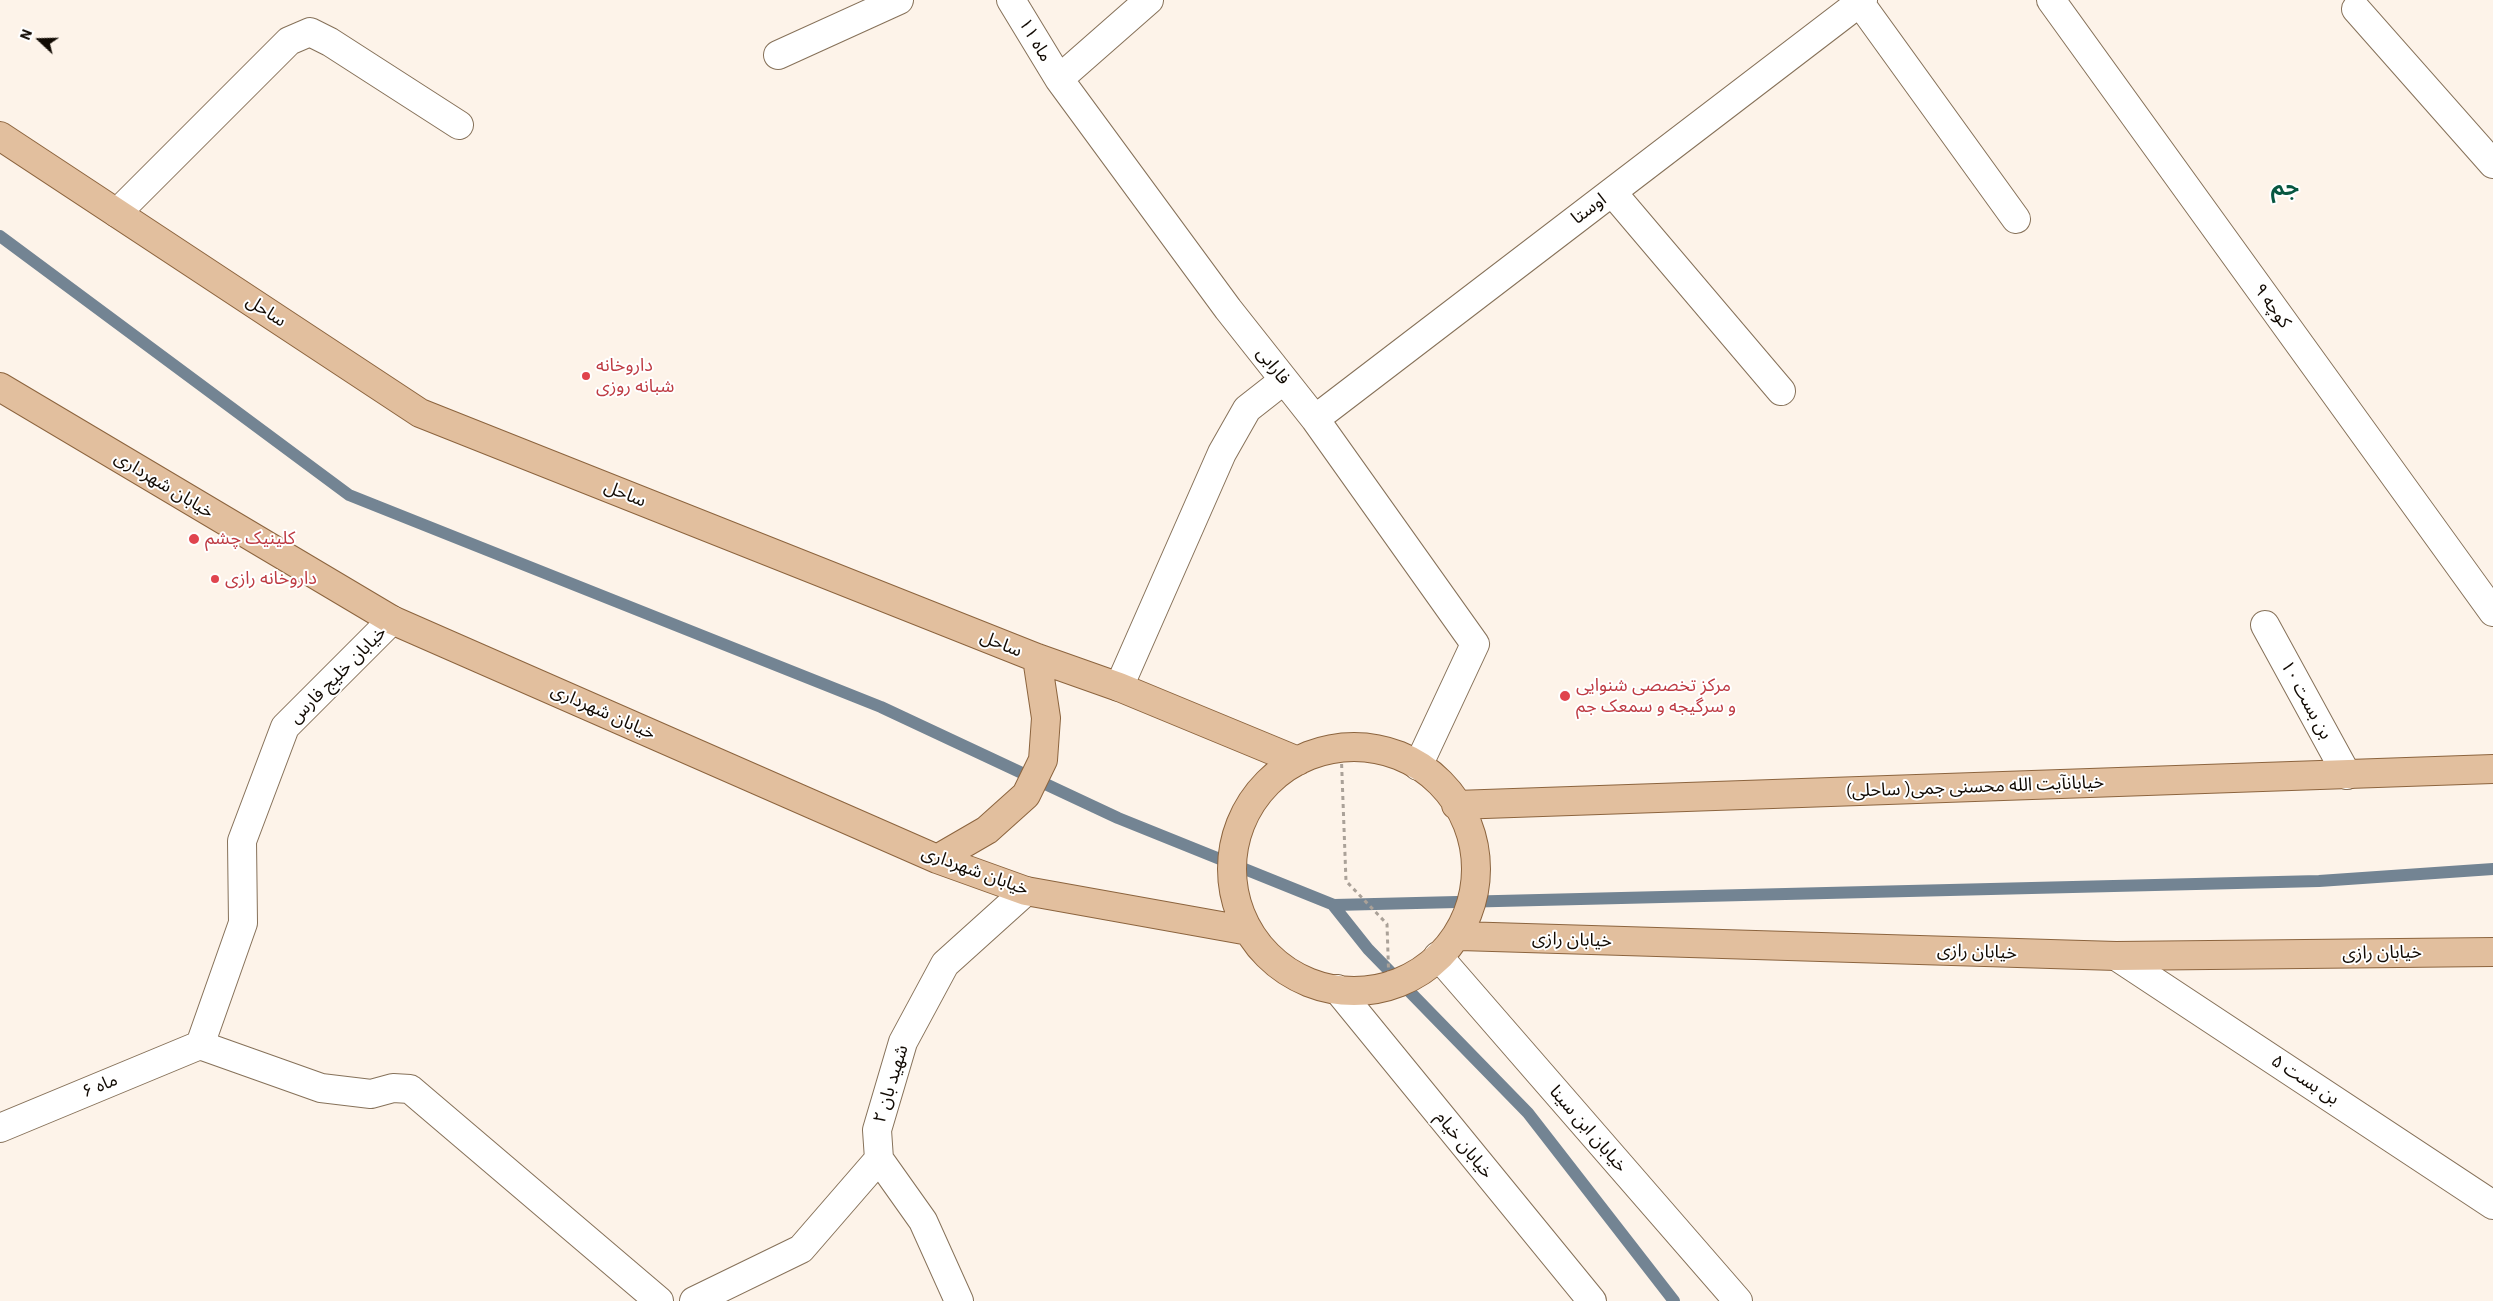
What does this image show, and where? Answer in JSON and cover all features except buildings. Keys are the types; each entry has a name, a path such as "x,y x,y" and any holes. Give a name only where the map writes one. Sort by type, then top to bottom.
{"main road":[{"name":"ساحل","path":"0,136 420,413 1037,658 1119,687 1298,761"},
{"name":"خیابان شهرداری","path":"0,387 392,620 937,859 1026,891 1249,931"},
{"path":"937,859 987,830 1026,795 1043,760 1046,726 1037,658"},
{"path":"1341,748 1368,748 1395,754 1418,766 1439,784 1456,805 1470,827 1477,852 1478,884 1460,936 1421,970 1377,986 1337,989 1310,982 1287,970 1266,953 1249,931 1237,905 1232,881 1233,850 1240,822 1252,802 1269,781 1298,761 1315,753 1341,748"},
{"name":"خیابانآیت الله محسنی جمی( ساحلی)","path":"1456,805 2493,769"},
{"name":"خیابان رازی","path":"1460,936 2116,956 2493,952"}],"street":[{"path":"778,55 899,0"},
{"name":"ماه ۱۱","path":"1011,0 1059,79"},
{"path":"1059,79 1149,0"},
{"name":"کوچه ۹","path":"2052,0 2493,612"},
{"path":"1861,1 2016,219"},
{"name":"اوستا","path":"1314,419 1861,1"},
{"path":"2356,9 2493,164"},
{"path":"117,213 289,41 310,32 330,42 459,125"},
{"name":"فارابی","path":"1059,79 1228,309 1314,419 1474,644 1418,766"},
{"path":"1612,192 1781,391"},
{"path":"1119,687 1222,453 1247,409 1284,380"},
{"name":"خیابان خلیج فارس","path":"200,1045 243,923 242,841 285,727 392,620"},
{"name":"بن بست ۱۰","path":"2265,625 2347,775"},
{"name":"شهید بان ۲","path":"879,1159 877,1130 903,1042 945,964 1026,891"},
{"name":"خیابان ابن سینا","path":"1438,956 1738,1301"},
{"name":"بن بست ۵","path":"2116,956 2493,1205"},
{"name":"خیابان خیام","path":"1337,989 1592,1301"},
{"path":"200,1045 321,1088 371,1094 392,1088 410,1089 659,1301"},
{"name":"ماه ۶","path":"0,1128 200,1045"},
{"path":"694,1301 801,1249 879,1159 923,1221 959,1301"}],"path":[{"path":"1341,748 1346,881 1387,924 1377,986"}],"waterway":[{"path":"0,236 349,495 881,707 1118,818 1334,905 2319,881 2493,869"},
{"path":"1333,905 1368,949 1528,1113 1674,1301"}],"place":[{"name":"داروخانه شبانه روزی","path":"586,376"},
{"name":"کلینیک چشم","path":"194,539"},
{"name":"داروخانه رازی","path":"215,579"},
{"name":"مرکز تخصصی شنوایی و سرگیجه و سمعک جم","path":"1565,696"}],"district":[{"name":"جم","path":"2285,189"}]}
